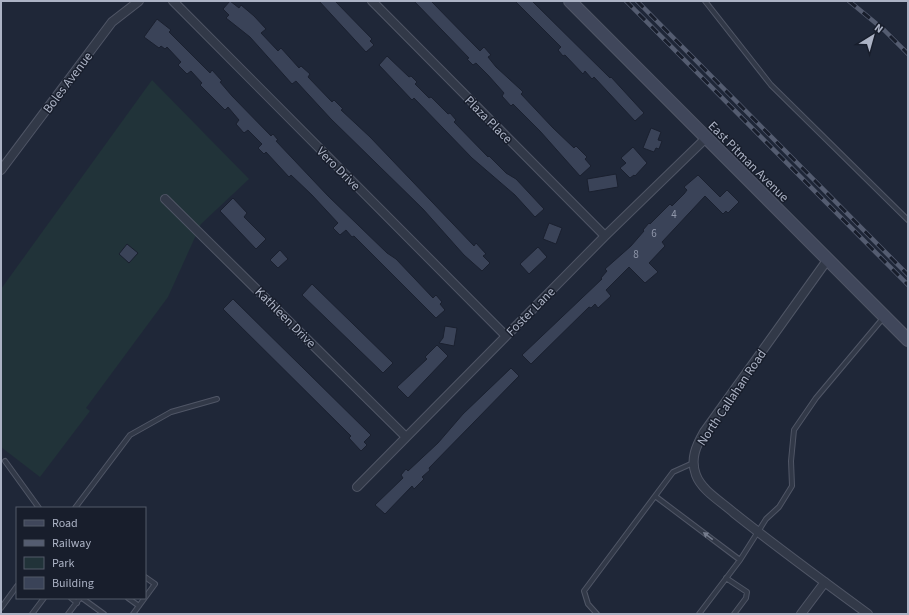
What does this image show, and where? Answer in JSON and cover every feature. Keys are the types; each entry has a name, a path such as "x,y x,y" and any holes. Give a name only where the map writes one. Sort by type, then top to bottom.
{"street":[{"name":"Boles Avenue","path":"1,170 112,22 139,1"},
{"name":"Vero Drive","path":"173,1 506,336"},
{"name":"Plaza Place","path":"372,1 605,236"},
{"name":"East Pitman Avenue","path":"570,1 908,340"},
{"name":"Foster Lane","path":"357,487 405,436 605,236 706,138"},
{"name":"Kathleen Drive","path":"165,199 405,436"},
{"name":"North Callahan Road","path":"693,463 697,443 704,432 828,259"},
{"path":"693,463 696,476 706,489 759,532 868,614"},
{"path":"801,614 824,582"}],"lane":[{"path":"705,1 771,85 908,220"},
{"path":"699,614 740,560 766,519 780,507 792,486 791,461 794,430 816,398 885,316"},
{"path":"77,507 130,435 171,412 217,399"},
{"path":"5,461 38,507"},
{"path":"596,614 588,604 584,591 673,472 693,463"},
{"path":"655,496 740,560"},
{"path":"146,578 155,584 146,596"},
{"path":"726,578 747,592 746,598 734,614"},
{"path":"1,608 16,587"},
{"path":"32,614 43,599"},
{"path":"72,599 77,603"},
{"path":"70,613 80,599"},
{"path":"82,599 104,614"},
{"path":"129,599 139,606"},
{"path":"133,614 144,599"}],"green space":[{"path":"152,80 249,179 201,224 168,297 86,408 90,411 40,477 1,447 1,289"}],"building":[{"path":"230,1 239,8 241,5 254,16 266,29 261,33 278,51 281,48 299,68 301,66 310,74 308,77 332,102 334,100 343,109 341,110 370,137 474,246 476,243 486,254 483,256 490,263 482,271 464,255 423,209 331,119 296,81 292,84 250,37 226,18 229,15 223,9"},
{"path":"319,1 335,1 372,39 370,41 374,45 366,52"},
{"path":"414,1 431,1 480,51 484,47 491,55 488,57 496,67 523,92 521,94 553,128 574,148 576,146 587,157 585,159 591,166 580,176 540,131 513,104 511,106 502,96 504,93 488,75 476,63 473,65 467,59 469,58"},
{"path":"515,1 532,1 610,78 611,77 644,113 635,121 594,77 592,79 585,71 583,74 565,55 563,56 558,50 561,47"},
{"path":"157,19 171,30 169,32 210,73 212,70 222,81 220,82 232,96 271,136 273,134 278,140 276,141 328,196 387,253 396,259 433,298 436,295 442,302 440,304 445,310 436,318 354,236 352,237 346,230 340,235 333,228 338,223 291,175 289,177 266,152 264,154 258,148 262,144 248,130 244,133 236,124 239,120 228,107 225,110 200,85 202,83 191,71 187,74 178,65 181,62 167,47 165,49 161,46 159,48 144,37"},
{"path":"387,56 409,77 411,76 417,82 415,84 429,98 431,97 448,114 450,113 456,120 454,122 488,157 489,156 506,173 516,179 544,209 535,217 515,195 472,158 414,98 412,100 379,65"},
{"path":"651,128 661,132 658,140 662,141 659,149 656,148 654,152 643,148"},
{"path":"633,147 647,163 635,176 634,175 630,178 620,168 626,163 621,158"},
{"path":"616,174 618,187 589,192 587,179"},
{"path":"698,175 720,197 727,190 739,202 728,213 726,211 723,214 705,196 662,242 665,246 649,263 658,272 645,283 629,267 606,290 611,296 598,308 595,304 591,308 589,307 531,364 522,355 602,279 601,278 607,271 605,269 631,246 649,223 650,224 670,204 672,206 684,194 687,190 684,187"},
{"path":"233,198 247,213 244,217 266,239 256,249 220,211"},
{"path":"549,223 562,228 556,244 543,239"},
{"path":"127,244 138,253 129,263 119,254"},
{"path":"538,247 547,257 529,274 520,264"},
{"path":"280,250 288,259 278,268 270,260"},
{"path":"312,284 393,363 383,373 302,295"},
{"path":"233,299 371,435 364,442 367,445 361,451 349,438 351,436 223,309"},
{"path":"445,326 457,328 454,346 439,343 443,338"},
{"path":"437,345 448,356 408,398 397,387 427,359 425,357"},
{"path":"511,368 519,376 429,468 430,470 422,477 424,479 414,489 412,486 385,514 375,505 403,478 401,475 406,469 408,471 438,443 463,414"}],"railway":[{"path":"626,1 908,285"},
{"path":"637,1 908,275"},
{"path":"849,1 884,30 908,54"}]}
